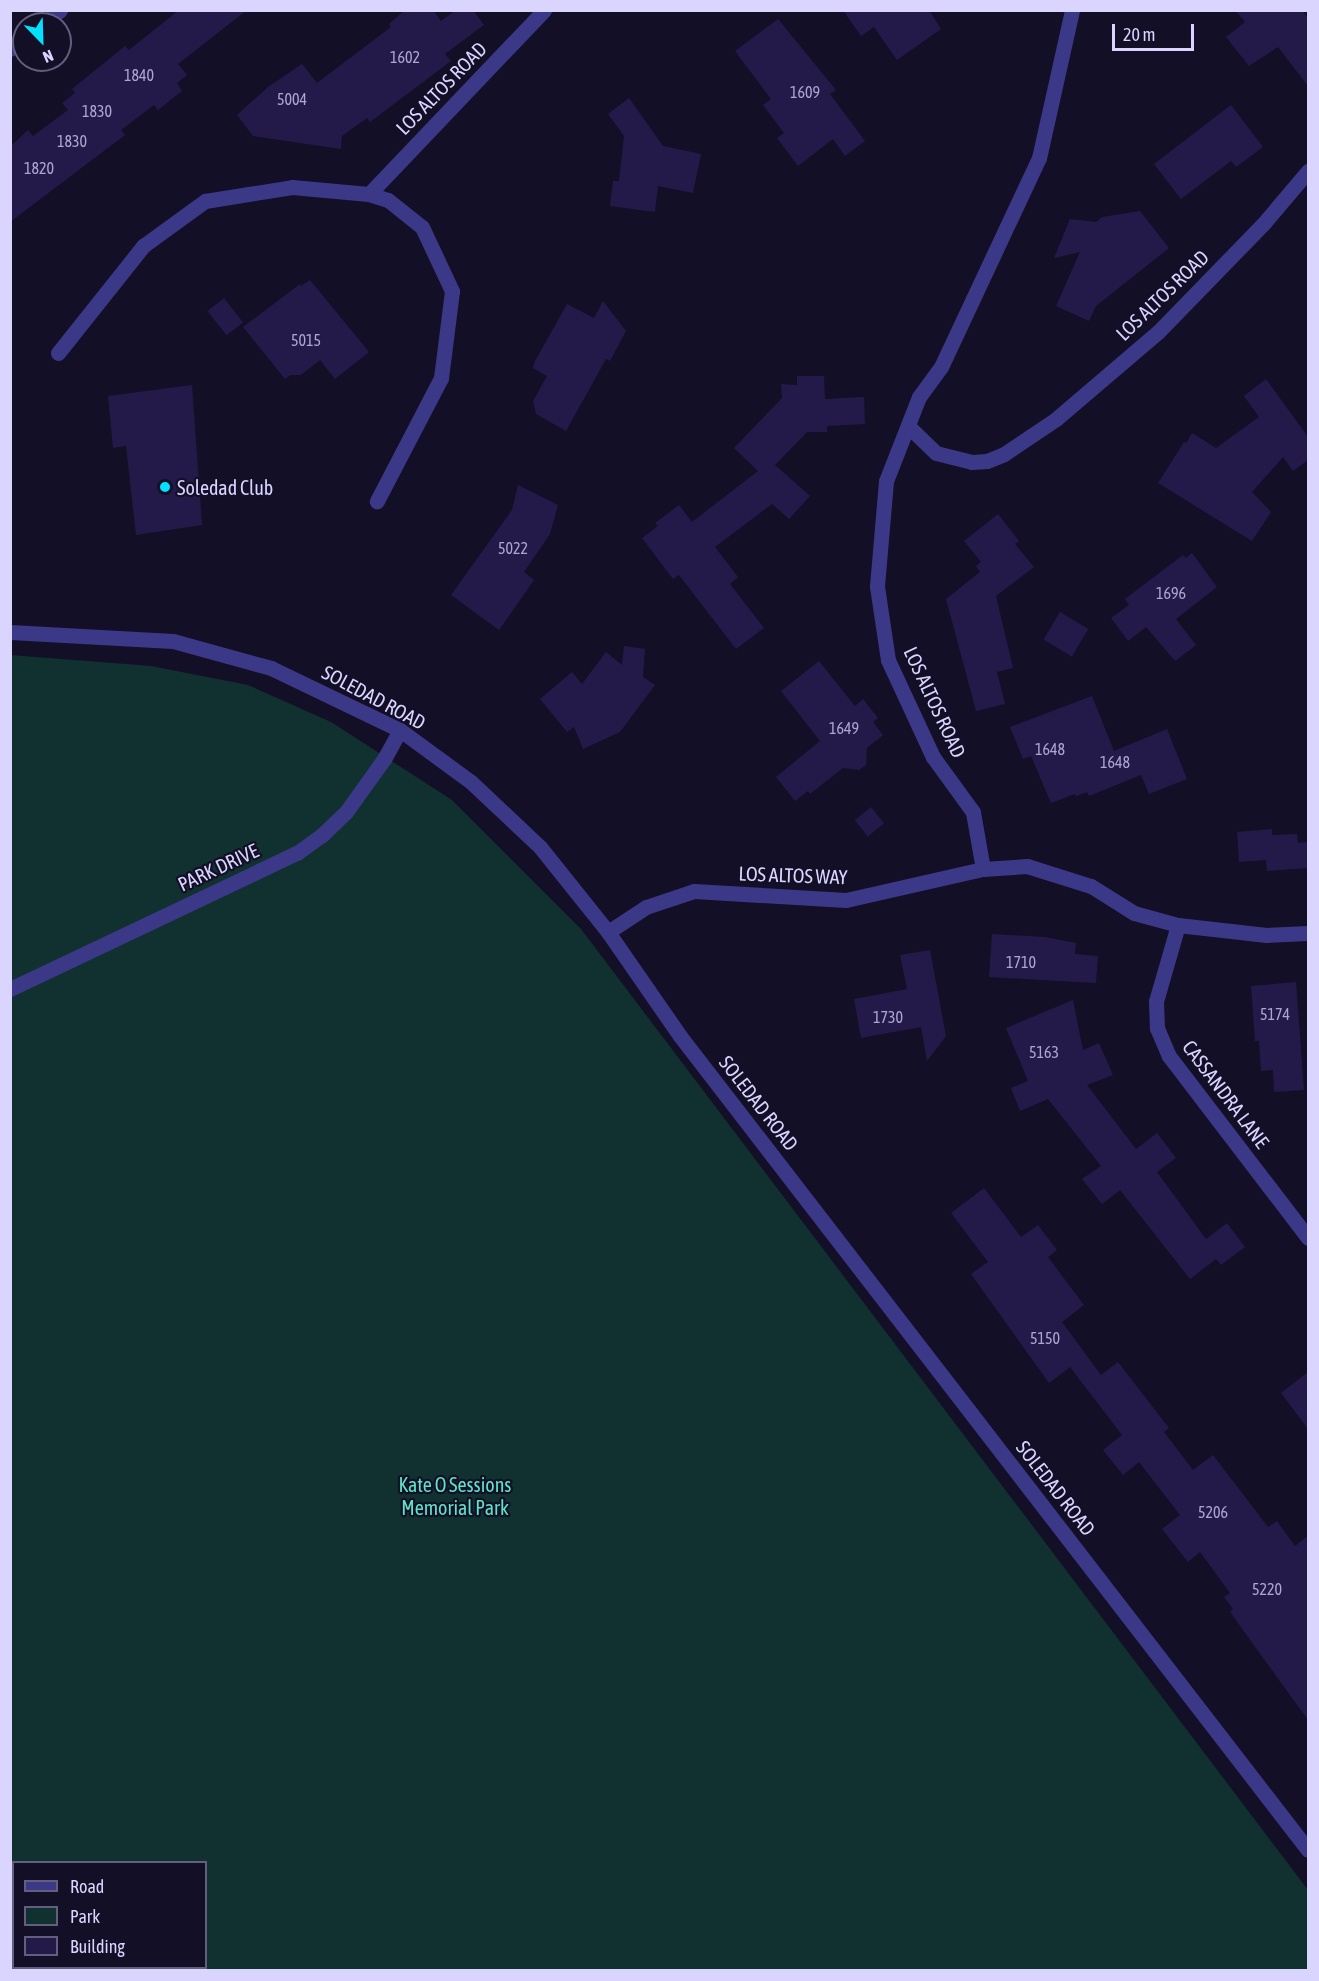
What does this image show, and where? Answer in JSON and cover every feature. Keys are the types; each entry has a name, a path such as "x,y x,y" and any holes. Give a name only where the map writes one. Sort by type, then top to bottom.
{"street":[{"name":"LOS ALTOS ROAD","path":"369,194 544,10"},
{"name":"LOS ALTOS ROAD","path":"983,869 972,812 933,757 888,660 877,586 886,482 919,398 941,367 1039,158 1072,10"},
{"name":"LOS ALTOS ROAD","path":"908,426 936,453 972,462 987,461 1004,454 1056,419 1158,332 1263,224 1308,171"},
{"path":"58,352 143,246 205,201 292,187 369,194 388,200 422,227 452,291 441,378 377,501"},
{"name":"SOLEDAD ROAD","path":"10,632 173,641 272,668 400,730 471,782 540,847 608,932 688,1045 1308,1850"},
{"name":"PARK DRIVE","path":"10,989 297,853 322,835 346,812 400,730"},
{"path":"983,869 1027,866 1091,886 1134,913 1178,925 1266,935 1308,933"},
{"name":"LOS ALTOS WAY","path":"608,932 646,908 694,891 846,900 983,869"},
{"name":"CASSANDRA LANE","path":"1178,925 1155,1001 1157,1028 1169,1056 1308,1238"}],"green space":[{"name":"Kate O Sessions Memorial Park","path":"10,655 151,666 248,685 331,722 452,800 581,929 1308,1890 1308,1970 11,1970"}],"building":[{"path":"179,10 247,10 178,64 187,75 177,83 182,91 158,110 154,105 121,130 125,135 10,222 10,147 28,130 33,136 68,110 62,103 75,93 72,89 125,46 129,50"},
{"path":"405,10 433,10 441,21 456,10 473,10 484,25 445,54 451,61 370,122 367,118 342,136 341,149 253,136 237,115 268,87 302,64 317,83 391,27 389,24"},
{"path":"843,10 929,10 941,29 897,60 874,27 861,36"},
{"path":"1235,10 1302,10 1308,19 1308,86 1278,47 1249,66 1226,37 1245,22"},
{"path":"778,19 836,90 830,94 865,141 845,156 833,139 798,166 777,138 784,133 763,105 771,99 735,51"},
{"path":"629,98 663,146 701,154 693,193 658,186 655,212 610,206 613,181 619,181 624,136 608,114"},
{"path":"1231,105 1263,147 1236,167 1231,161 1181,199 1154,164"},
{"path":"1140,211 1169,248 1096,306 1089,321 1056,306 1080,252 1054,258 1070,219 1096,222 1102,217"},
{"path":"310,280 369,352 335,379 320,360 301,375 291,375 285,379 243,327 300,284 301,286"},
{"path":"224,298 243,322 227,335 207,311"},
{"path":"603,301 626,331 610,361 606,359 566,431 536,414 533,401 547,376 533,368 567,304 594,318"},
{"path":"797,376 824,376 825,399 864,397 865,424 827,426 827,432 807,432 775,465 810,496 789,519 772,504 715,547 738,577 730,584 764,628 736,649 679,575 673,579 642,538 658,526 655,523 679,505 692,522 758,471 734,448 782,398 781,384 797,385"},
{"path":"1266,379 1308,437 1308,460 1293,471 1283,457 1252,492 1271,512 1252,541 1158,483 1192,433 1216,448 1259,417 1244,396"},
{"name":"Soledad Club","path":"192,385 202,525 136,535 126,446 113,448 108,396"},
{"path":"518,485 558,505 550,534 524,572 534,580 499,630 451,595 512,510"},
{"path":"998,514 1019,541 1015,544 1034,567 996,596 1013,668 997,672 1005,704 976,711 946,599 980,572 976,566 981,562 964,541"},
{"path":"1192,553 1217,587 1176,619 1196,645 1175,661 1146,627 1128,641 1111,618 1129,605 1125,599 1183,555 1186,558"},
{"path":"1060,612 1088,629 1072,656 1044,639"},
{"path":"624,646 645,649 643,677 655,685 620,732 583,749 574,727 567,732 540,699 572,672 582,684 606,652 622,665"},
{"path":"819,661 855,706 863,699 878,718 873,722 883,735 867,748 866,765 859,770 843,768 810,794 808,791 795,801 776,777 820,741 781,691"},
{"path":"1092,696 1114,751 1167,729 1187,779 1149,794 1141,775 1089,796 1087,792 1076,796 1075,794 1051,803 1031,756 1023,759 1010,727"},
{"path":"871,807 884,823 868,837 855,820"},
{"path":"1272,829 1272,835 1297,834 1298,843 1308,842 1308,868 1267,871 1266,860 1239,862 1237,832"},
{"path":"992,934 1045,937 1076,943 1075,954 1098,956 1096,983 989,977"},
{"path":"930,950 946,1036 927,1061 921,1027 861,1038 854,999 907,989 900,955"},
{"path":"1296,982 1304,1090 1274,1092 1273,1070 1261,1071 1259,1041 1255,1041 1251,986"},
{"path":"1073,1000 1083,1050 1099,1043 1113,1075 1087,1085 1136,1149 1157,1133 1176,1158 1157,1172 1206,1239 1227,1223 1245,1247 1221,1265 1216,1259 1190,1279 1120,1190 1102,1204 1082,1179 1101,1166 1048,1099 1020,1111 1011,1088 1028,1081 1006,1028"},
{"path":"984,1188 1021,1237 1038,1225 1057,1250 1048,1257 1084,1305 1062,1322 1101,1375 1118,1362 1169,1428 1164,1432 1193,1470 1213,1455 1268,1527 1277,1521 1295,1546 1308,1536 1308,1720 1230,1612 1233,1609 1224,1597 1230,1593 1200,1552 1188,1562 1162,1529 1180,1515 1139,1462 1123,1475 1103,1450 1122,1435 1070,1367 1049,1383 971,1274 988,1262 951,1213"},
{"path":"1308,1372 1308,1429 1281,1393"}],"place":[{"name":"Soledad Club","path":"165,487"}]}
